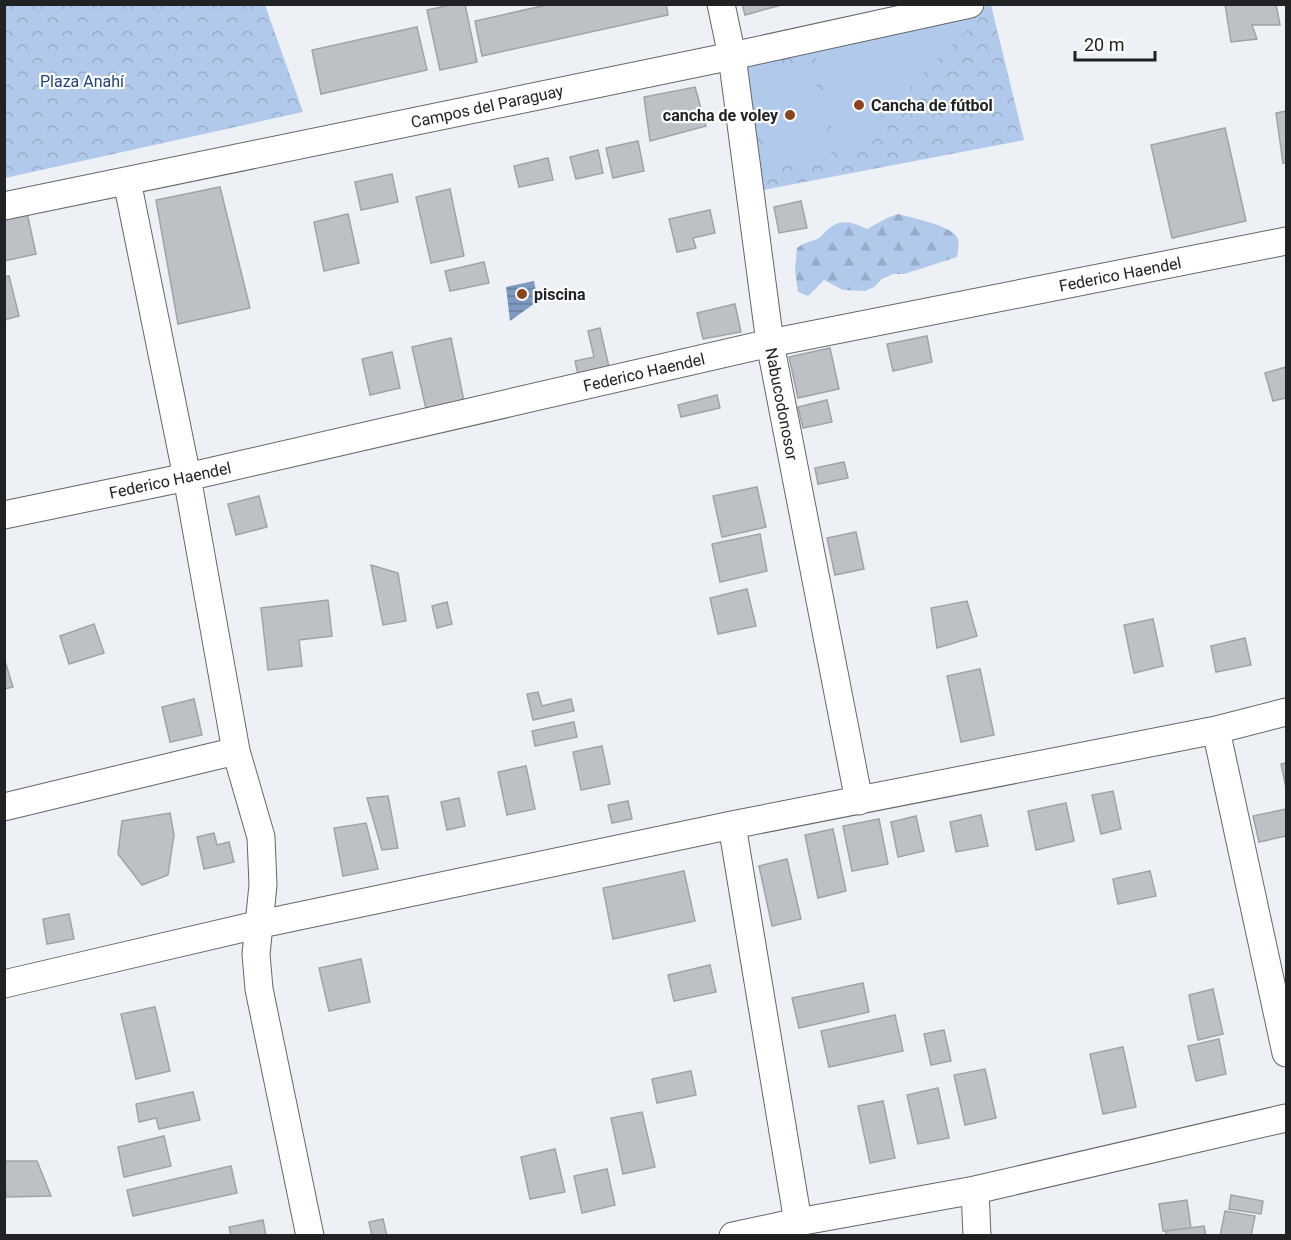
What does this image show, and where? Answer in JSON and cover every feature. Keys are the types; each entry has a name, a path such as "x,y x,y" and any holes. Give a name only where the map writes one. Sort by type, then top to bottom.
{"street":[{"name":"Nabucodonosor","path":"721,4 732,56 770,343 859,801"},
{"name":"Campos del Paraguay","path":"4,206 732,56 970,4"},
{"path":"127,181 187,477 236,751 261,837 263,885 261,924 256,954 259,988 310,1236"},
{"name":"Federico Haendel","path":"4,515 187,477 770,343 1287,241"},
{"path":"4,984 261,924 732,825 1216,730 1287,712"},
{"path":"1216,730 1287,1053"},
{"path":"4,807 236,751"},
{"path":"732,825 798,1222"},
{"path":"734,1236 975,1190 1287,1118"},
{"path":"975,1190 977,1236"}],"green space":[{"name":"Plaza Anahí","path":"4,5 265,5 303,112 5,178"},
{"path":"991,5 1024,140 763,190 737,63"},
{"name":"Cancha de fútbol","path":"984,14 838,158 815,52"},
{"name":"cancha de voley","path":"811,60 832,157 769,169 747,72"},
{"path":"898,214 930,222 953,233 958,242 957,257 904,274 893,274 865,291 843,290 824,280 808,296 798,292 795,270 797,248 819,238 838,223 851,223 867,229"}],"shaded area":[{"name":"piscina","path":"534,281 538,301 510,321 506,287"}],"building":[{"path":"465,4 477,62 440,70 427,10"},
{"path":"551,4 666,4 668,15 482,56 475,21"},
{"path":"742,4 785,4 745,15"},
{"path":"1225,4 1276,4 1280,25 1252,25 1257,39 1231,42"},
{"path":"417,27 427,70 321,94 312,50"},
{"path":"695,87 706,126 650,141 644,97"},
{"path":"1286,111 1286,163 1283,163 1276,113"},
{"path":"1225,128 1246,221 1172,238 1151,145"},
{"path":"638,141 644,171 613,178 606,148"},
{"path":"598,150 603,173 576,179 570,157"},
{"path":"548,158 553,180 519,187 514,166"},
{"path":"392,174 398,202 361,210 355,182"},
{"path":"220,187 250,308 178,324 156,200"},
{"path":"450,189 464,256 431,263 416,197"},
{"path":"801,201 807,228 779,233 774,207"},
{"path":"710,210 715,233 693,238 696,248 677,252 669,219"},
{"path":"27,213 36,254 4,261 4,218"},
{"path":"348,214 359,263 324,271 314,222"},
{"path":"484,262 489,283 450,291 445,271"},
{"path":"9,276 19,316 4,320 4,277"},
{"path":"735,304 741,332 703,339 697,313"},
{"path":"600,328 609,367 578,374 575,361 594,357 588,331"},
{"path":"927,336 932,362 893,371 887,344"},
{"path":"451,338 464,401 426,409 412,347"},
{"path":"830,348 839,389 798,398 789,357"},
{"path":"392,352 400,388 370,395 362,359"},
{"path":"1286,367 1286,398 1273,401 1265,373"},
{"path":"717,395 720,408 681,417 678,405"},
{"path":"827,400 832,422 803,428 798,407"},
{"path":"844,462 848,478 818,484 815,468"},
{"path":"757,487 766,527 722,537 713,496"},
{"path":"259,496 267,527 236,535 228,504"},
{"path":"856,532 864,569 835,575 827,538"},
{"path":"760,534 767,571 720,582 712,544"},
{"path":"371,565 398,573 406,621 383,625"},
{"path":"747,589 756,626 718,634 710,598"},
{"path":"328,600 332,636 299,640 302,666 268,670 261,608"},
{"path":"967,601 977,636 937,648 931,608"},
{"path":"447,602 452,624 437,628 432,606"},
{"path":"1153,619 1163,666 1134,673 1124,625"},
{"path":"94,624 104,653 69,664 60,636"},
{"path":"1245,638 1251,665 1216,672 1211,646"},
{"path":"4,658 13,687 4,689"},
{"path":"980,669 994,735 961,742 947,676"},
{"path":"538,692 542,706 571,699 574,711 533,720 527,694"},
{"path":"194,699 202,735 170,742 162,707"},
{"path":"574,722 577,737 535,746 532,731"},
{"path":"602,746 610,784 581,790 573,752"},
{"path":"1286,763 1286,788 1281,764"},
{"path":"526,766 535,809 507,815 498,772"},
{"path":"1113,791 1121,829 1101,834 1092,795"},
{"path":"388,796 398,848 382,850 367,798"},
{"path":"459,798 465,826 447,830 441,802"},
{"path":"628,801 632,819 612,823 608,805"},
{"path":"1066,803 1074,841 1036,850 1028,811"},
{"path":"1286,809 1286,836 1259,842 1253,816"},
{"path":"170,813 174,835 168,875 142,885 118,854 122,821"},
{"path":"981,815 988,846 956,852 950,822"},
{"path":"916,816 924,851 898,857 891,822"},
{"path":"879,819 888,864 852,871 843,826"},
{"path":"366,823 378,869 343,876 334,828"},
{"path":"833,829 846,891 818,898 805,835"},
{"path":"214,833 217,845 229,842 234,862 204,869 197,837"},
{"path":"787,859 801,919 772,926 759,866"},
{"path":"684,871 695,921 613,939 603,888"},
{"path":"1150,871 1156,896 1118,904 1113,879"},
{"path":"69,914 74,939 47,944 43,919"},
{"path":"361,959 370,1002 329,1011 319,968"},
{"path":"710,965 716,992 674,1001 668,975"},
{"path":"863,983 869,1012 799,1028 792,998"},
{"path":"1213,989 1223,1034 1198,1040 1189,995"},
{"path":"155,1007 170,1071 136,1079 121,1014"},
{"path":"895,1015 903,1051 829,1067 821,1031"},
{"path":"944,1030 951,1061 931,1065 924,1034"},
{"path":"1219,1039 1226,1074 1196,1081 1188,1046"},
{"path":"1123,1047 1136,1107 1103,1114 1090,1054"},
{"path":"985,1069 996,1118 965,1125 954,1075"},
{"path":"691,1071 696,1095 657,1103 652,1079"},
{"path":"938,1088 949,1138 918,1144 907,1095"},
{"path":"193,1092 200,1120 159,1129 156,1118 139,1122 136,1104"},
{"path":"883,1101 895,1158 870,1163 858,1106"},
{"path":"642,1112 655,1167 623,1174 611,1118"},
{"path":"164,1136 171,1166 124,1177 118,1147"},
{"path":"555,1149 565,1192 530,1199 521,1157"},
{"path":"4,1161 37,1161 51,1196 6,1197"},
{"path":"231,1166 237,1193 133,1216 127,1190"},
{"path":"607,1169 615,1205 582,1213 574,1176"},
{"path":"1231,1195 1263,1201 1261,1214 1229,1209"},
{"path":"1187,1200 1191,1228 1163,1231 1159,1204"},
{"path":"1225,1211 1255,1216 1251,1236 1220,1236"},
{"path":"383,1219 387,1236 372,1236 369,1222"},
{"path":"263,1220 266,1236 231,1236 229,1227"},
{"path":"1204,1226 1206,1236 1166,1236 1166,1231"}],"place":[{"name":"Cancha de fútbol","path":"859,105"},
{"name":"cancha de voley","path":"790,115"},
{"name":"piscina","path":"522,294"}]}
